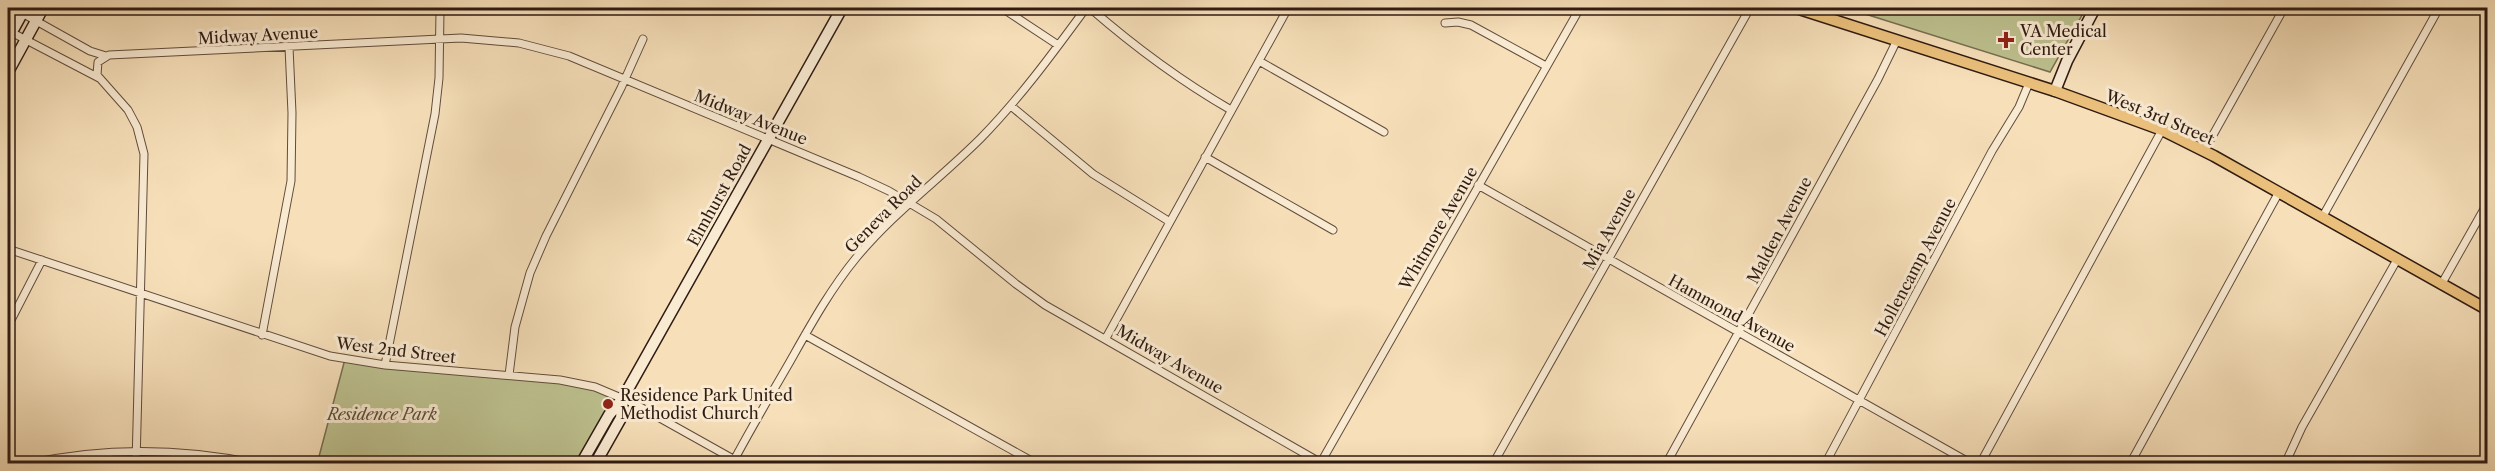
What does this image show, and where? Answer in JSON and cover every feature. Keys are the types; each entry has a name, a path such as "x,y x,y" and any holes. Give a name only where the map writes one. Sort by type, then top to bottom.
{"main road":[{"name":"West 3rd Street","path":"1796,8 2055,91 2162,130 2323,216 2487,310"}],"street":[{"path":"8,72 43,8"},
{"name":"Elmhurst Road","path":"581,464 609,415 623,398 842,8"},
{"path":"1002,8 1058,45"},
{"path":"1088,8 1167,70 1232,110"},
{"name":"Geneva Road","path":"733,461 805,335 830,294 855,260 910,203 964,155 1011,106 1088,8"},
{"path":"1106,338 1288,8"},
{"name":"Whitmore Avenue","path":"1321,463 1580,8"},
{"name":"Mia Avenue","path":"1493,464 1750,8"},
{"path":"2055,91 2067,61 2095,8"},
{"path":"2204,151 2284,8"},
{"path":"2323,216 2439,8"},
{"path":"99,78 97,65 106,56 90,51 35,21 23,10 9,36 26,40 99,78 133,118 144,154 136,464"},
{"path":"385,365 435,114 440,10"},
{"path":"1445,23 1458,22 1477,28 1546,66"},
{"name":"Midway Avenue","path":"106,56 440,39 485,39 534,46 569,56 859,177 910,203 945,226 1030,295 1321,463"},
{"path":"509,375 515,327 530,273 643,39"},
{"name":"Malden Avenue","path":"1666,464 1883,70 1897,40"},
{"path":"262,335 291,182 292,113 289,47"},
{"path":"1259,61 1384,132"},
{"name":"Hollencamp Avenue","path":"1825,464 1992,151 2019,107 2029,83"},
{"path":"1011,106 1093,174 1170,222"},
{"path":"1980,464 2162,130"},
{"path":"1205,158 1333,230"},
{"name":"Hammond Avenue","path":"1478,185 1972,464"},
{"path":"2130,464 2279,192"},
{"path":"2442,285 2487,202"},
{"name":"West 2nd Street","path":"8,249 330,356 385,365 509,375 582,384 623,398 742,464"},
{"path":"2285,464 2301,427 2398,258"},
{"path":"8,326 42,260"},
{"path":"805,335 1037,464"},
{"name":"Elmhurst Road","path":"595,464 621,418 623,398"},
{"path":"27,464 74,455 137,451 193,453 258,464"}],"green space":[{"name":"VA Medical Center","path":"1846,8 2086,8 2050,72"},
{"name":"Residence Park","path":"345,359 560,380 623,398 581,463 317,464"}],"place":[{"name":"VA Medical Center","path":"2006,40"},
{"name":"Residence Park United Methodist Church","path":"608,404"}]}
